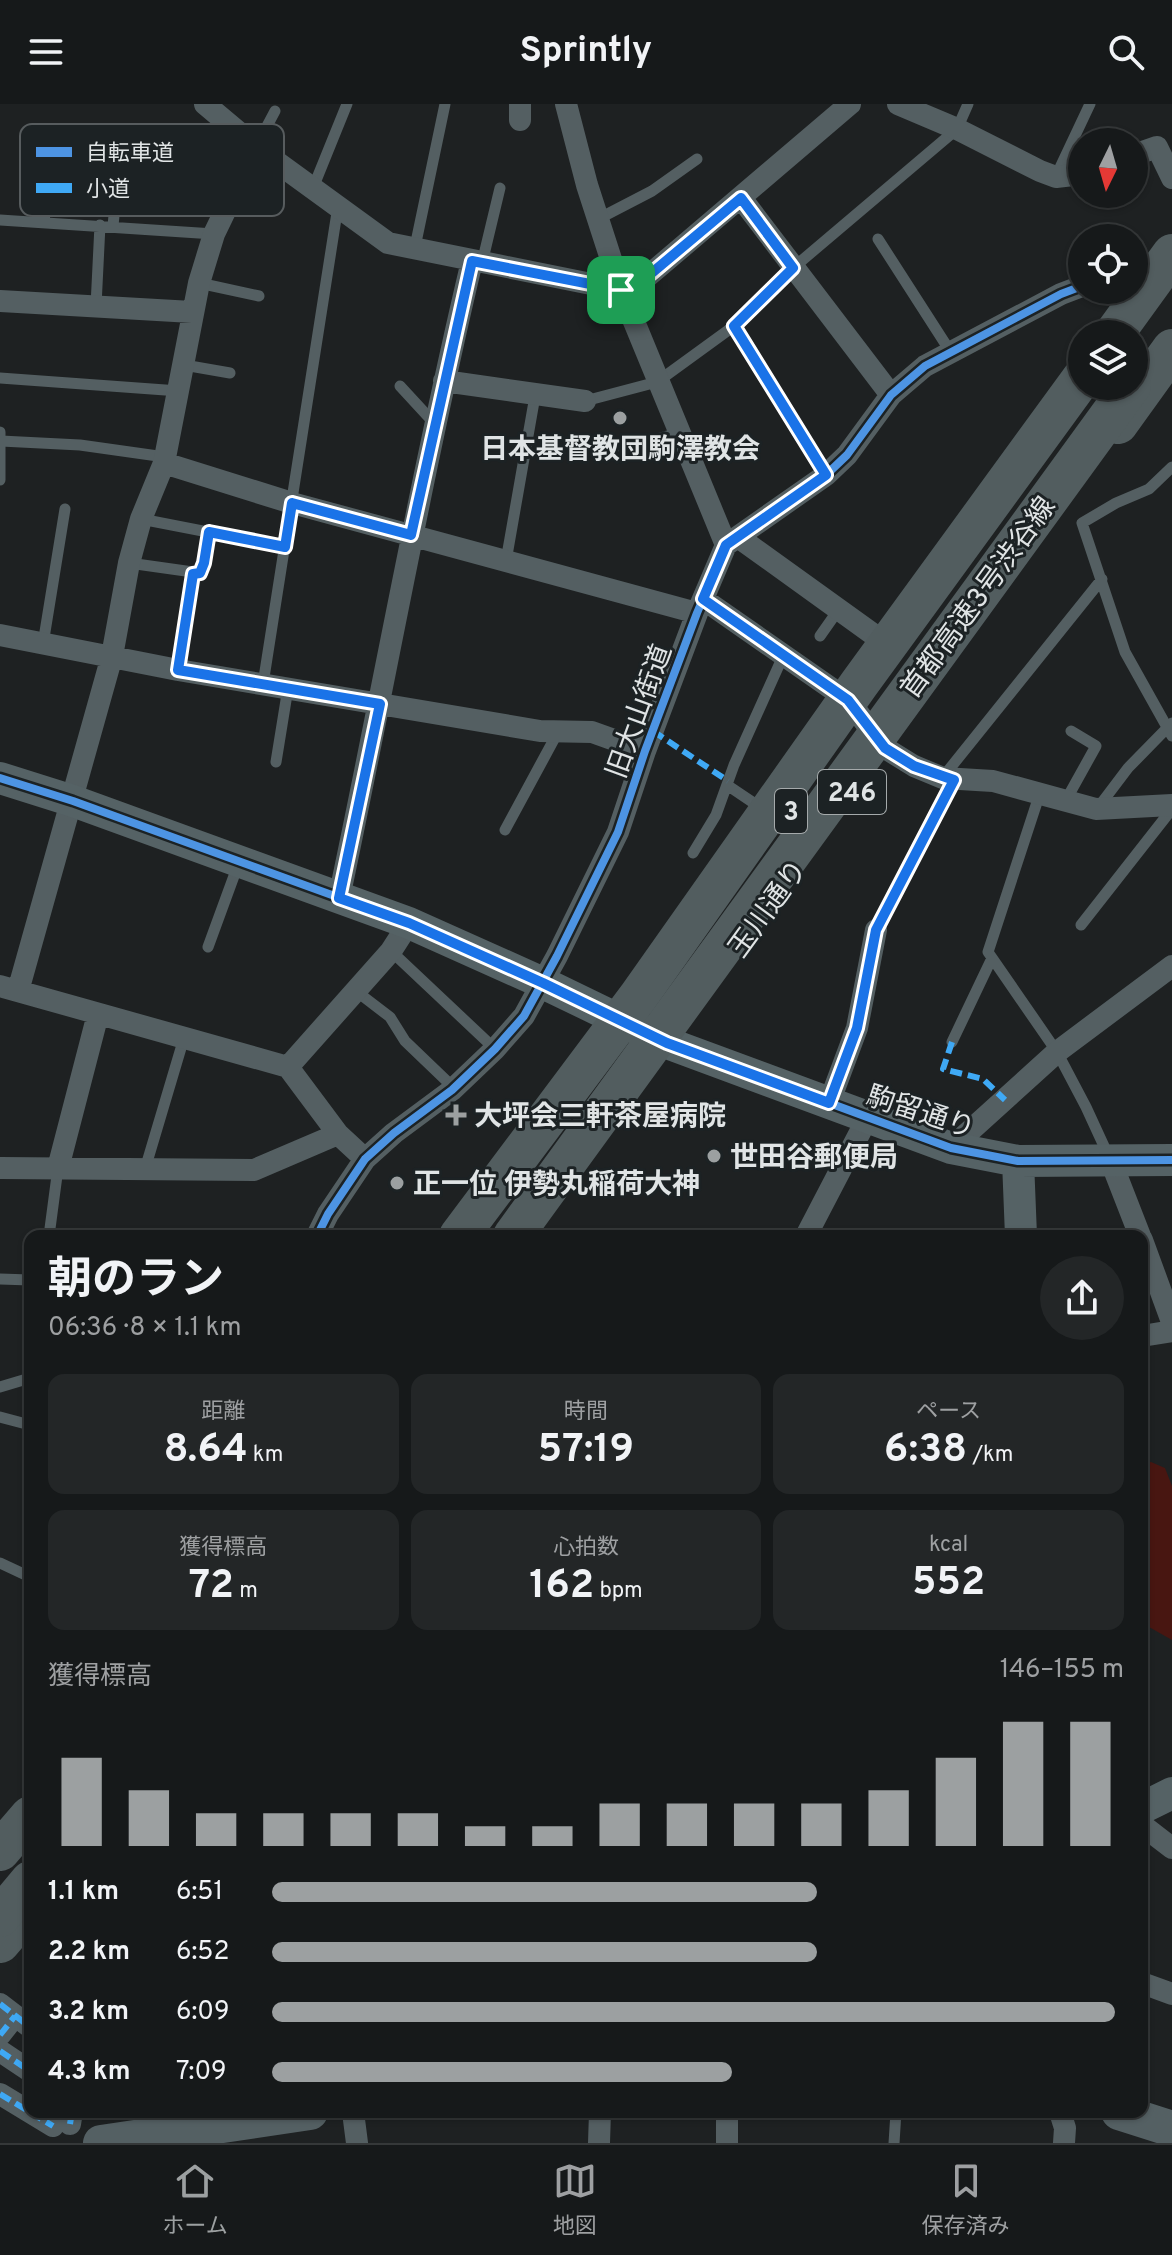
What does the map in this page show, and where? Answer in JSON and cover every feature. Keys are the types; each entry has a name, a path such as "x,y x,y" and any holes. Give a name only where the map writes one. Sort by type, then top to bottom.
{"highway":[{"path":"1124,320 1172,255"},
{"path":"1147,320 1172,286"},
{"name":"首都高速3号渋谷線","path":"1148,362 1172,329"},
{"name":"玉川通り","path":"538,1230 667,1043 885,748 1172,349"},
{"name":"玉川通り","path":"463,1230 620,1021 1068,397"},
{"name":"首都高速3号渋谷線","path":"487,1230 1089,400"},
{"name":"首都高速3号渋谷線","path":"517,1230 1120,400"},
{"path":"0,1907 14,1850"},
{"path":"0,1917 24,1888"},
{"path":"0,1943 24,1915"}],"main road":[{"path":"101,2143 270,2118"},
{"path":"1138,2118 1172,2129"}],"street":[{"path":"205,104 229,124"},
{"path":"566,104 621,290 678,433 732,541 839,609 888,645"},
{"path":"284,167 388,243 621,290 641,282 850,104"},
{"path":"898,104 1056,177 1068,176"},
{"path":"1148,150 1157,147 1172,178"},
{"path":"741,198 891,395"},
{"path":"223,216 199,283 164,460 141,519 129,563 112,656 73,801 9,988 288,1067 338,1134 365,1159"},
{"path":"1148,263 1172,255"},
{"path":"339,898 444,381 477,262"},
{"path":"732,541 826,475 847,455 891,395 925,366 1068,291"},
{"path":"0,301 192,312"},
{"path":"444,381 585,401"},
{"path":"164,460 292,503 506,561 700,606 784,654 848,700 885,748 914,766 949,779 993,781 1096,809 1172,807"},
{"name":"旧大山街道","path":"320,1230 365,1159 454,1088 524,1016 618,832 700,606 732,541"},
{"path":"0,635 178,670 540,731 592,732 645,751"},
{"name":"駒留通り","path":"0,778 73,801 409,923 667,1043 951,1148 1018,1161 1172,1160"},
{"path":"288,1067 391,951 409,923"},
{"path":"829,1103 857,1028 876,930"},
{"path":"951,1148 1057,1052 1172,966"},
{"path":"58,1168 98,1014"},
{"path":"809,1230 868,1117"},
{"path":"0,1168 254,1170 338,1134"},
{"path":"1110,1159 1138,1230"},
{"path":"1018,1161 1021,1230"},
{"path":"1148,1257 1172,1322"},
{"path":"1148,1335 1172,1331"},
{"path":"1148,1805 1172,1793"},
{"path":"1148,1830 1172,1848"},
{"path":"1148,1985 1172,1994"},
{"path":"0,2035 15,2015"},
{"path":"0,2051 24,2067"},
{"path":"0,2094 24,2104"},
{"path":"354,2118 357,2143"},
{"path":"599,2143 600,2118"},
{"path":"727,2118 727,2143"},
{"path":"1062,2118 1064,2143"}],"lane":[{"path":"313,188 347,104"},
{"path":"415,247 445,104"},
{"path":"585,401 657,382 734,326 793,268 957,129 968,104"},
{"path":"1056,177 1090,104"},
{"path":"268,124 275,111"},
{"path":"598,219 652,191 697,159"},
{"path":"477,262 500,188"},
{"path":"263,684 338,206"},
{"path":"44,216 44,222"},
{"path":"113,226 114,216"},
{"path":"0,220 214,234"},
{"path":"96,306 100,225"},
{"path":"878,239 950,351"},
{"path":"199,283 259,296"},
{"path":"734,326 826,475"},
{"path":"184,365 230,373"},
{"path":"0,378 179,391"},
{"path":"400,386 436,425"},
{"path":"506,561 535,396"},
{"path":"0,432 0,480"},
{"path":"608,447 646,442 678,433"},
{"path":"1,441 80,445 164,460"},
{"path":"1096,809 1128,768 1170,729 1125,652 1082,523 1116,503 1149,489 1172,467"},
{"path":"43,644 65,509"},
{"path":"141,519 285,547"},
{"path":"129,563 200,573 209,532"},
{"path":"178,670 193,574"},
{"path":"876,930 949,779 955,759 1102,579"},
{"path":"820,636 839,609"},
{"path":"693,853 716,815 784,654"},
{"path":"276,762 288,688"},
{"path":"505,830 559,731"},
{"path":"1066,800 1096,746 1071,731"},
{"path":"727,785 768,812"},
{"path":"1040,792 988,952 1057,1052 1110,1159"},
{"path":"1081,925 1172,807"},
{"path":"208,947 239,861"},
{"path":"391,951 495,1049"},
{"path":"952,1042 992,958"},
{"path":"356,991 390,1017 405,1041 454,1088"},
{"path":"145,1169 184,1038"},
{"path":"50,1230 58,1168"},
{"path":"0,1279 24,1280"},
{"path":"0,1387 24,1380"},
{"path":"0,1417 24,1423"},
{"path":"0,1563 24,1574"},
{"path":"894,2143 896,2118"}],"shaded area":[{"path":"1148,1462 1165,1468 1172,1486 1172,1640 1148,1626"}],"marked path":[{"path":"653,731 728,781"},
{"path":"952,1042 943,1069 983,1079 1005,1100"},
{"path":"0,2004 24,2022"},
{"path":"0,2035 15,2016"},
{"path":"0,2051 24,2067"},
{"path":"0,2094 24,2108"},
{"path":"40,2118 53,2126"},
{"path":"70,2124 71,2118"}],"cycle path":[{"path":"320,1230 365,1159 452,1090 524,1016 618,832 645,751 726,545 826,475 847,455 891,395 925,366 1068,291"},
{"path":"0,778 73,801 409,923 667,1043 951,1148 1018,1161 1172,1160"}],"place":[{"name":"日本基督教団駒澤教会","path":"620,418"},
{"name":"大坪会三軒茶屋病院","path":"456,1115"},
{"name":"世田谷郵便局","path":"714,1156"},
{"name":"正一位 伊勢丸稲荷大神","path":"397,1183"}],"route":[{"path":"741,198 793,268 734,326 826,475 726,545 703,599 848,700 885,748 914,766 954,780 876,930 857,1028 829,1103 667,1043 409,923 339,898 380,704 178,670 193,574 200,573 204,563 209,532 285,547 292,503 411,535 472,261 621,290 641,282 741,198"}]}
